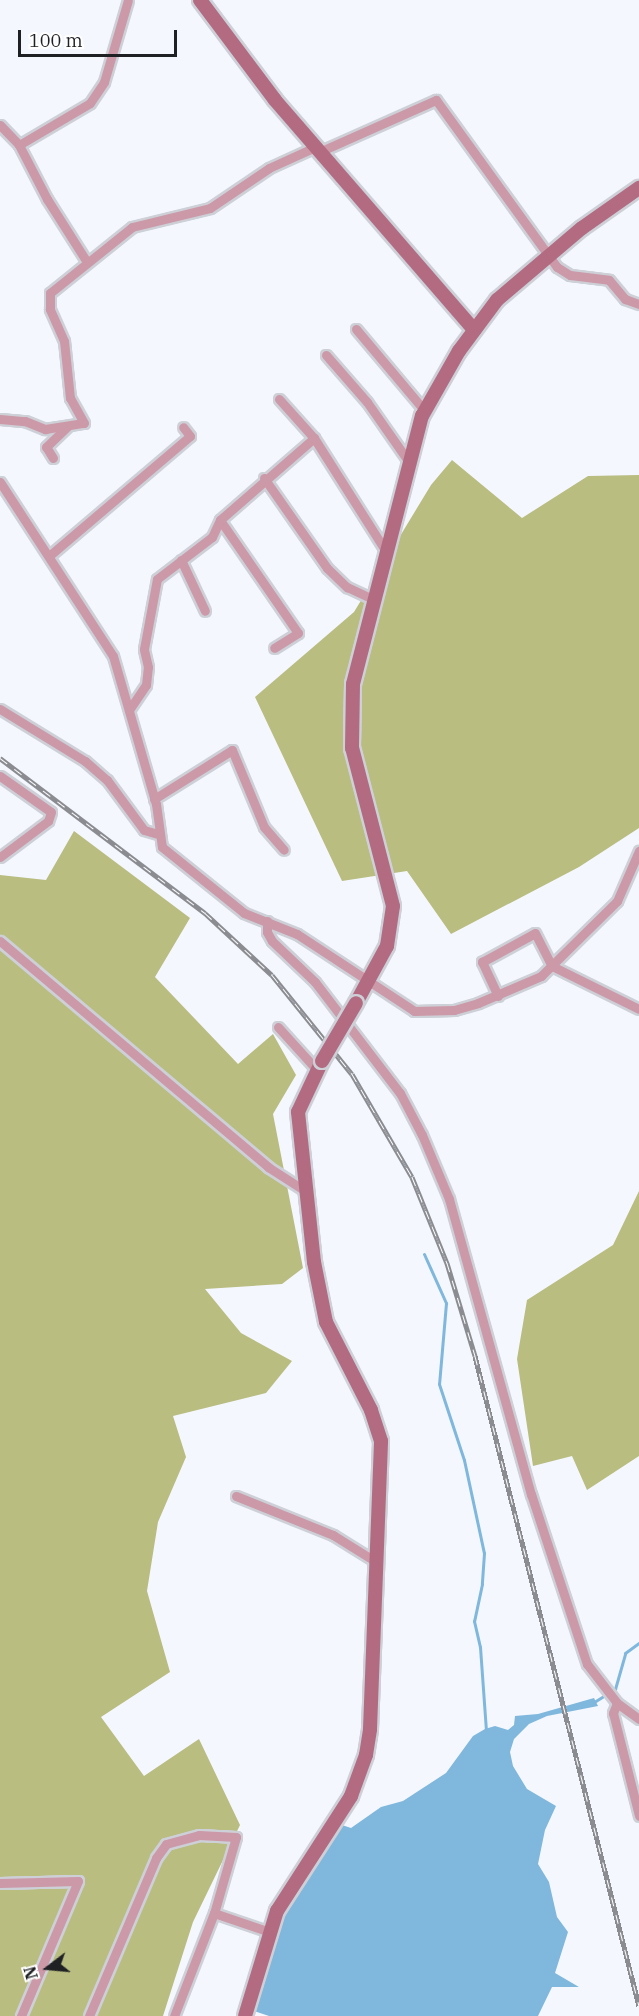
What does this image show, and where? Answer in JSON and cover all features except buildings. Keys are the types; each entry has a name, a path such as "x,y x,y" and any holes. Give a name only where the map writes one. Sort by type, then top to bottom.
{"street":[{"path":"19,145 90,103 104,81 128,0"},
{"path":"200,0 317,149 474,330"},
{"path":"0,418 25,421 45,429 84,423 70,398 64,340 50,309 50,293 132,227 210,208 269,168 436,100 551,254 557,267 570,275 609,280 626,299 639,304"},
{"path":"0,125 19,145 87,262"},
{"path":"245,2016 277,1911 351,1796 366,1755 378,1563 381,1441 371,1410 326,1322 304,1190 298,1112 320,1065 387,946 393,906 350,733 353,684 385,550 424,410 474,330 497,300 551,254 639,188"},
{"path":"356,329 424,410"},
{"path":"326,356 367,402 409,462"},
{"path":"279,399 314,438 385,550"},
{"path":"53,458 46,447 68,426"},
{"path":"49,556 190,436 183,427"},
{"path":"129,710 146,685 144,649 153,589 157,579 213,537 220,520 264,478 314,438"},
{"path":"264,478 327,568 347,587 373,599"},
{"path":"0,482 109,647 154,799 158,834 168,854 244,913 297,934 414,1011 454,1010 498,996 541,976 567,946 617,901 639,851"},
{"path":"220,520 298,633 274,648"},
{"path":"181,560 205,611"},
{"path":"0,709 85,761 107,780 144,830 158,834"},
{"path":"154,799 232,750 264,827 284,850"},
{"path":"0,776 51,812 48,821 0,857"},
{"path":"267,921 267,932 272,941 315,982 400,1093 422,1135 450,1199 560,1589 587,1664 617,1703 639,1719"},
{"path":"498,996 482,962 535,933 552,966 639,1008"},
{"path":"0,940 268,1167 304,1190"},
{"path":"278,1027 320,1065"},
{"path":"236,1496 333,1535 378,1563"},
{"path":"617,1703 613,1713 639,1816"},
{"path":"89,2016 156,1858 166,1844 199,1835 237,1837 214,1913 174,2016"},
{"path":"0,1883 78,1881 21,2016"},
{"path":"214,1913 270,1932"}],"green space":[{"path":"452,460 522,518 588,476 639,475 639,828 579,867 451,934 407,871 342,881 255,697 354,612 431,485"},
{"path":"74,831 190,918 155,977 238,1064 273,1034 296,1075 273,1114 303,1268 282,1284 205,1289 241,1333 292,1361 266,1393 173,1416 186,1457 158,1522 147,1591 170,1672 101,1717 144,1776 199,1739 240,1825 193,1922 163,2016 0,2016 0,875 46,880"},
{"path":"639,1191 639,1456 587,1490 572,1456 533,1466 517,1359 527,1300 613,1245"}],"water":[{"path":"594,1698 598,1706 547,1716 529,1724 514,1739 510,1752 513,1766 527,1789 556,1806 545,1830 538,1864 549,1882 557,1917 568,1932 555,1973 579,1987 552,1987 538,2016 269,2016 251,2010 281,1918 342,1825 351,1828 381,1807 403,1801 446,1773 473,1736 485,1729 495,1726 508,1730 514,1725 515,1716 538,1714"}],"waterway":[{"path":"424,1254 446,1303 439,1384 464,1460 484,1553 482,1584 474,1621 480,1647 486,1730"},
{"path":"594,1702 615,1689 625,1653 639,1643"}],"railway":[{"path":"0,758 205,913 272,975 352,1074 412,1177 447,1263 475,1356 639,2006"}]}
